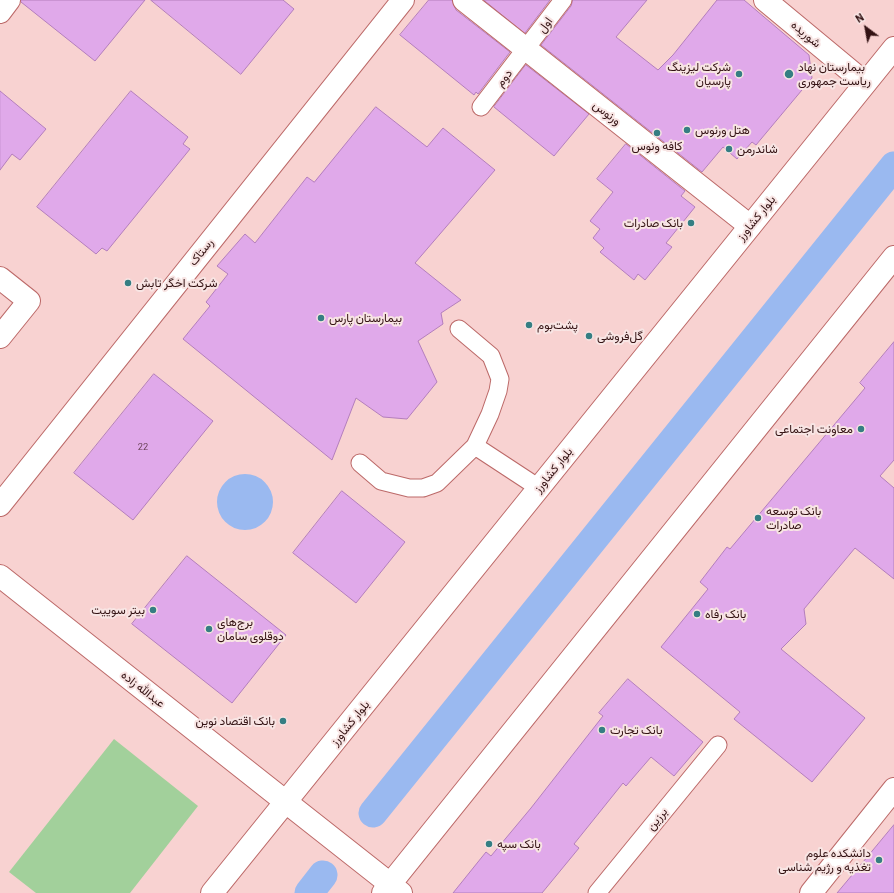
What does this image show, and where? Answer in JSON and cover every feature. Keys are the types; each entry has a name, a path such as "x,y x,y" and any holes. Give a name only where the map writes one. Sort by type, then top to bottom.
{"main road":[{"path":"0,12 9,0"},
{"name":"رستاک","path":"0,505 403,0"},
{"name":"ورنوس","path":"464,0 750,226"},
{"name":"شوریده","path":"765,0 865,84"},
{"name":"بلوار کشاورز","path":"212,893 894,48"},
{"path":"391,890 894,257"},
{"path":"0,278 29,301 0,337"},
{"name":"عبدالله زاده","path":"0,576 286,802 391,890"},
{"path":"811,893 894,789"}],"lane":[{"name":"اول","path":"526,49 563,0"},
{"name":"دوم","path":"481,107 526,49"},
{"path":"360,463 381,481 409,488 423,488 437,483 475,446 490,414 498,391 500,379 491,356 459,329"},
{"path":"475,446 539,488"},
{"name":"برزین","path":"597,893 718,745"}],"green space":[{"path":"114,739 198,806 130,893 36,893 9,872"}],"water":[{"path":"239,474 251,474 261,478 269,486 273,496 273,508 269,518 261,526 251,530 239,530 229,526 221,518 217,508 217,496 221,486 229,478"}],"building":[{"path":"21,0 145,0 95,61 21,2"},
{"path":"151,0 283,0 294,9 241,74"},
{"path":"429,0 452,0 456,10 510,52 478,94 476,92 474,95 400,35"},
{"path":"484,0 550,0 525,33"},
{"path":"573,0 647,0 616,37 658,70 673,55 717,0 744,0 809,55 812,78 756,145 752,142 737,159 723,147 702,172 541,45 571,6"},
{"path":"526,65 589,114 554,156 494,107"},
{"path":"0,91 46,129 20,160 12,154 0,170"},
{"path":"131,91 188,137 183,144 190,149 107,251 102,248 96,254 37,207"},
{"name":"بیمارستان پارس","path":"376,107 427,147 443,128 495,170 415,263 461,300 441,313 443,324 418,341 437,382 407,419 383,417 356,398 332,460 183,339 210,306 206,302 228,274 217,266 245,234 255,243 307,177 314,182"},
{"path":"626,144 685,191 681,196 695,207 666,243 672,247 645,280 638,274 634,280 600,252 604,248 593,238 600,229 590,221 613,192 597,179"},
{"path":"894,342 894,460 880,476 894,488 894,579 855,548 804,609 806,624 781,649 865,718 812,782 734,719 740,712 661,647 708,589 700,582 727,547 730,549 865,388 860,383"},
{"path":"154,374 213,421 133,520 74,473"},
{"path":"342,491 405,542 356,603 293,553"},
{"name":"برج‌های دوقلوی سامان","path":"187,556 286,635 232,703 132,624"},
{"path":"628,679 703,742 674,776 651,757 626,786 623,783 574,844 579,848 542,893 453,893 486,852 491,856 531,808 603,716 599,713"},
{"name":"دانشکده علوم تغذیه و رژیم شناسی","path":"894,825 894,893 837,893 863,862"}],"waterway":[{"path":"373,813 894,166"},
{"path":"309,893 323,875"}],"place":[{"name":"شرکت لیزینگ پارسیان","path":"739,74"},
{"name":"بیمارستان نهاد ریاست جمهوری","path":"789,74"},
{"name":"هتل ورنوس","path":"687,130"},
{"name":"کافه ونوس","path":"657,133"},
{"name":"شاندرمن","path":"729,149"},
{"name":"بانک صادرات","path":"691,223"},
{"name":"شرکت اخگر تابش","path":"128,283"},
{"name":"بیمارستان پارس","path":"321,318"},
{"name":"پشت‌بوم","path":"529,325"},
{"name":"گل‌فروشی","path":"589,336"},
{"name":"معاونت اجتماعی","path":"861,429"},
{"name":"بانک توسعه صادرات","path":"758,518"},
{"name":"بیتر سوییت","path":"153,610"},
{"name":"بانک رفاه","path":"697,614"},
{"name":"برج‌های دوقلوی سامان","path":"209,629"},
{"name":"بانک اقتصاد نوین","path":"283,721"},
{"name":"بانک تجارت","path":"602,730"},
{"name":"بانک سپه","path":"489,844"},
{"name":"دانشکده علوم تغذیه و رژیم شناسی","path":"879,860"}]}
